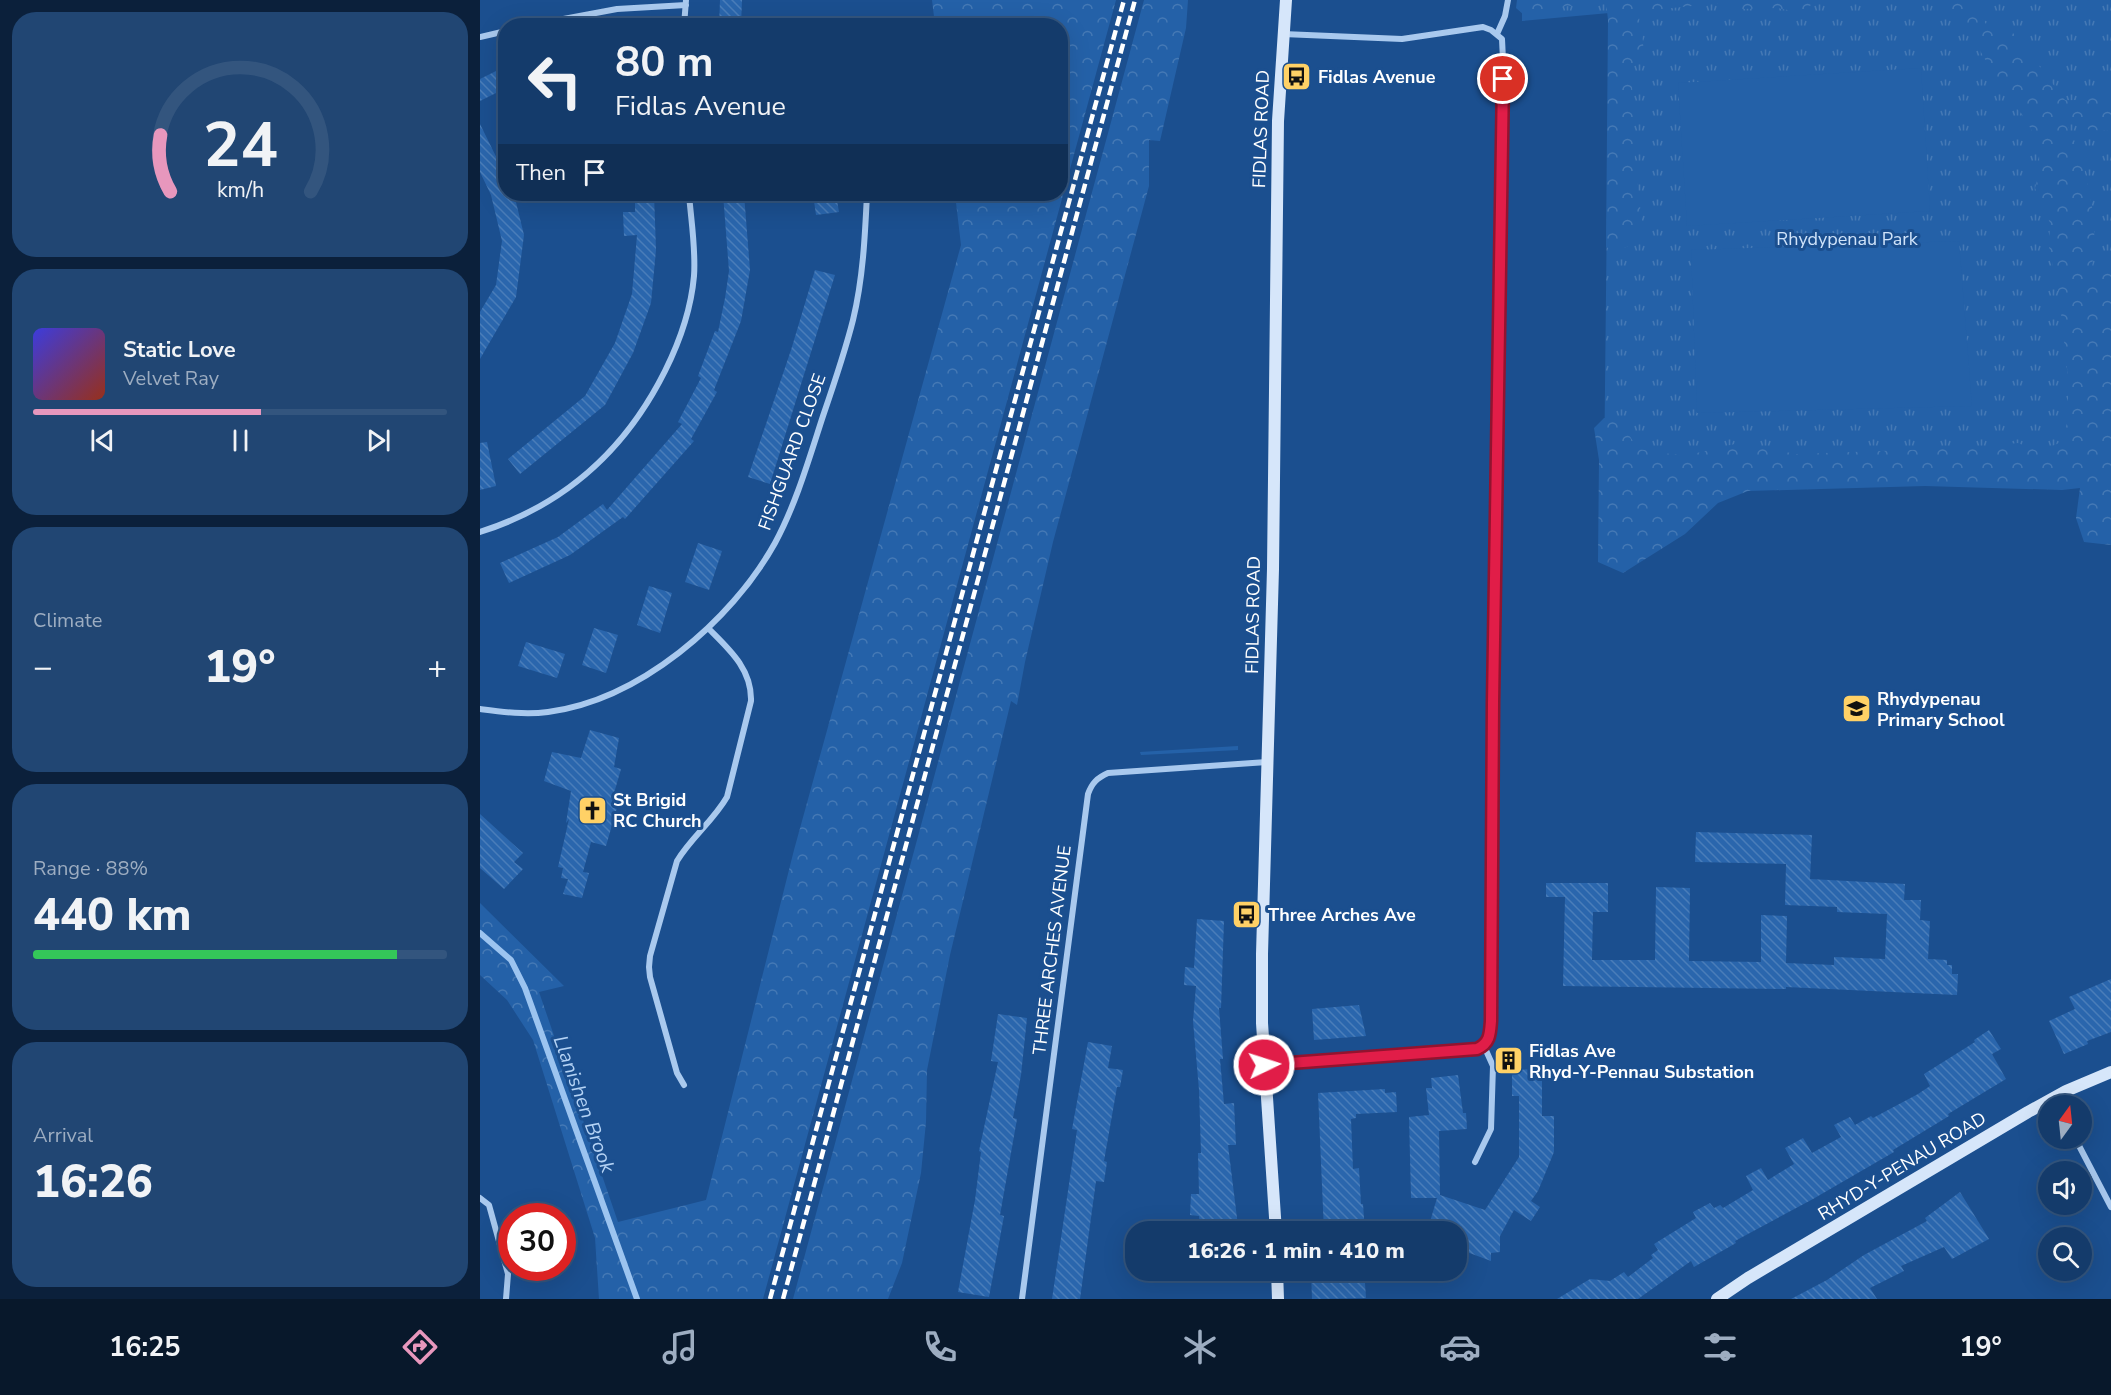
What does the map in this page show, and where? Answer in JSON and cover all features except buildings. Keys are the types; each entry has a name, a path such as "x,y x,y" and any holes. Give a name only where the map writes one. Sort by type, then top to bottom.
{"street":[{"name":"FIDLAS ROAD","path":"1275,1221 1264,1065 1262,954 1273,568 1278,121 1286,0"},
{"path":"1497,34 1505,16 1508,0"},
{"path":"569,18 617,9 686,2 685,18"},
{"path":"1264,1065 1477,1049 1489,1040 1491,1021 1502,39 1483,27 1402,39 1283,34"},
{"path":"480,38 498,32"},
{"path":"480,532 499,526 534,508 581,478 614,449 646,406 670,360 687,316 694,266 689,201"},
{"name":"FISHGUARD CLOSE","path":"480,709 516,713 547,712 589,702 618,690 644,677 682,649 708,628 736,599 765,560 784,524 806,469 853,321 861,272 866,201"},
{"path":"684,1085 676,1074 650,977 650,956 677,861 727,797 751,701 751,690 742,665 708,628"},
{"name":"THREE ARCHES AVENUE","path":"1022,1299 1088,794 1091,787 1100,777 1108,773 1267,762"},
{"path":"1475,1162 1491,1129 1493,1066 1484,1046"},
{"name":"RHYD-Y-PENAU ROAD","path":"2067,1095 2111,1072"},
{"name":"RHYD-Y-PENAU ROAD","path":"1717,1299 1748,1278 2038,1111"},
{"path":"2081,1149 2111,1207"},
{"path":"480,1198 489,1205 508,1274 506,1299"},
{"path":"1277,1281 1278,1299"}],"green space":[{"path":"932,0 1116,0 1068,177 1068,18 934,18"},
{"path":"1144,0 1188,0 1186,28 1160,141 1149,140 1149,186 1053,542 1017,705 1011,701 950,955 927,1070 926,1122 921,1173 902,1263 888,1299 793,1299"},
{"path":"1517,0 1815,0 1804,13 1777,8 1741,9 1731,2 1643,11 1639,18 1644,55 1630,70 1635,167 1642,222 1632,245 1614,251 1606,247 1608,20 1606,2 1551,8 1524,15 1516,8"},
{"name":"Rhydypenau Park","path":"1549,0 2111,0 2111,470 1604,482 1609,13 1522,21 1522,3"},
{"path":"1933,0 1969,0 1986,24 2012,32 2065,100 2082,99 2111,92 2111,131 2089,130 2078,119 2067,124 2082,158 2095,222 2092,271 2111,269 2111,545 2084,542 2076,518 2080,488 2062,490 1925,486 1748,491 1718,503 1685,534 1623,573 1598,562 1599,460 1594,428 1604,418 1624,419 1629,422 1629,435 1638,449 1684,456 1739,443 1796,454 1965,448 2018,443 2040,452 2063,441 2068,418 2068,377 2059,295 2049,247 2050,223 2035,188 2040,170 2038,141 1998,83 1977,45"},
{"path":"1921,68 1930,211 1687,226 1678,83"},
{"path":"956,201 1061,201 763,1299 599,1299 595,1238 533,1040 507,1000 480,975 480,903 564,986 539,992 618,1222 706,1200 794,850 961,245"},
{"path":"1959,241 1972,406 1697,413 1691,250"},
{"path":"1238,746 1238,750 1141,755 1140,752"}],"waterway":[{"name":"Llanishen Brook","path":"480,933 511,960 525,988 637,1299"}],"railway":[{"path":"770,1299 1124,0"},
{"path":"783,1299 1135,0"}],"place":[{"name":"Fidlas Avenue","path":"1297,77"},
{"name":"Rhydypenau Primary School","path":"1856,709"},
{"name":"St Brigid RC Church","path":"592,810"},
{"name":"Three Arches Ave","path":"1247,915"},
{"name":"Fidlas Ave Rhyd-Y-Pennau Substation","path":"1508,1061"}],"route":[{"path":"1264,1065 1477,1049 1489,1040 1503,79"}]}
